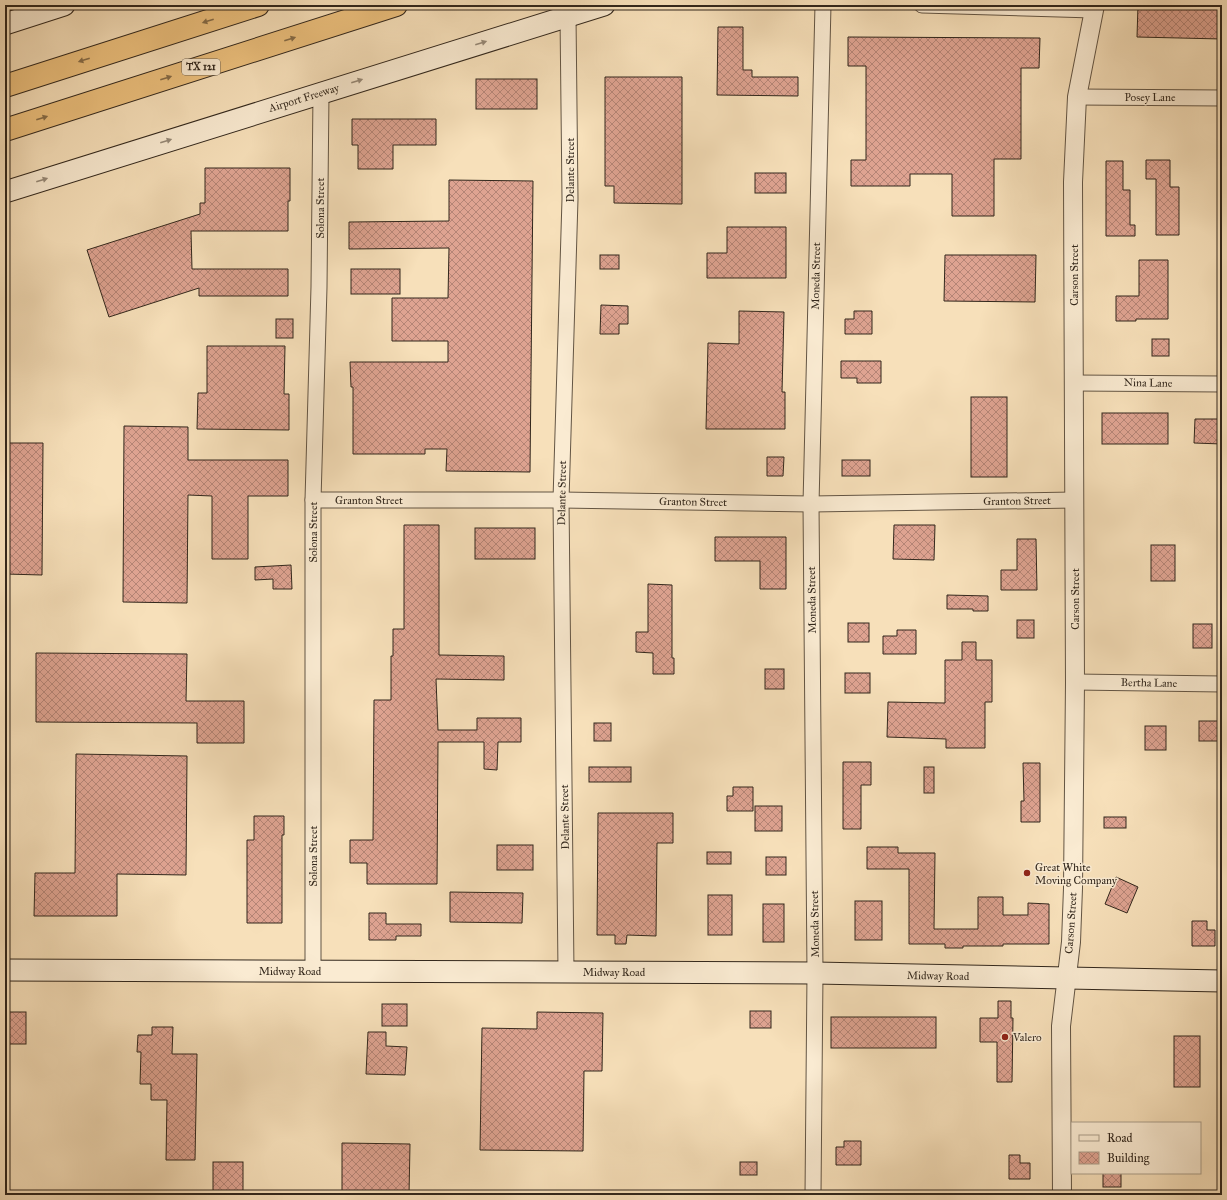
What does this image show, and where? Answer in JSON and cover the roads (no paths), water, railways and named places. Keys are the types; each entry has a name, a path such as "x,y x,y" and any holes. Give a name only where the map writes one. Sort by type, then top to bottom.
{"highway":[{"path":"5,86 258,5"},
{"name":"TX 121","path":"5,130 396,5"}],"main road":[{"path":"5,24 64,5"},
{"name":"Airport Freeway","path":"5,192 604,5"},
{"name":"Midway Road","path":"5,970 815,973 1222,981"}],"street":[{"name":"Moneda Street","path":"813,1195 815,973 811,504 823,5"},
{"path":"922,5 1094,7"},
{"name":"Carson Street","path":"1062,1195 1061,1026 1071,942 1074,888 1075,682 1073,182 1077,97 1094,7"},
{"name":"Delante Street","path":"566,971 561,500 570,199 568,16"},
{"name":"Solona Street","path":"313,971 313,500 319,287 321,93"},
{"name":"Posey Lane","path":"1077,97 1222,98"},
{"name":"Nina Lane","path":"1074,383 1222,384"},
{"name":"Granton Street","path":"313,500 561,500 811,504 1074,500"},
{"name":"Bertha Lane","path":"1075,682 1222,684"}],"place":[{"name":"Great White Moving Company","path":"1027,873"},
{"name":"Valero","path":"1005,1037"}]}
